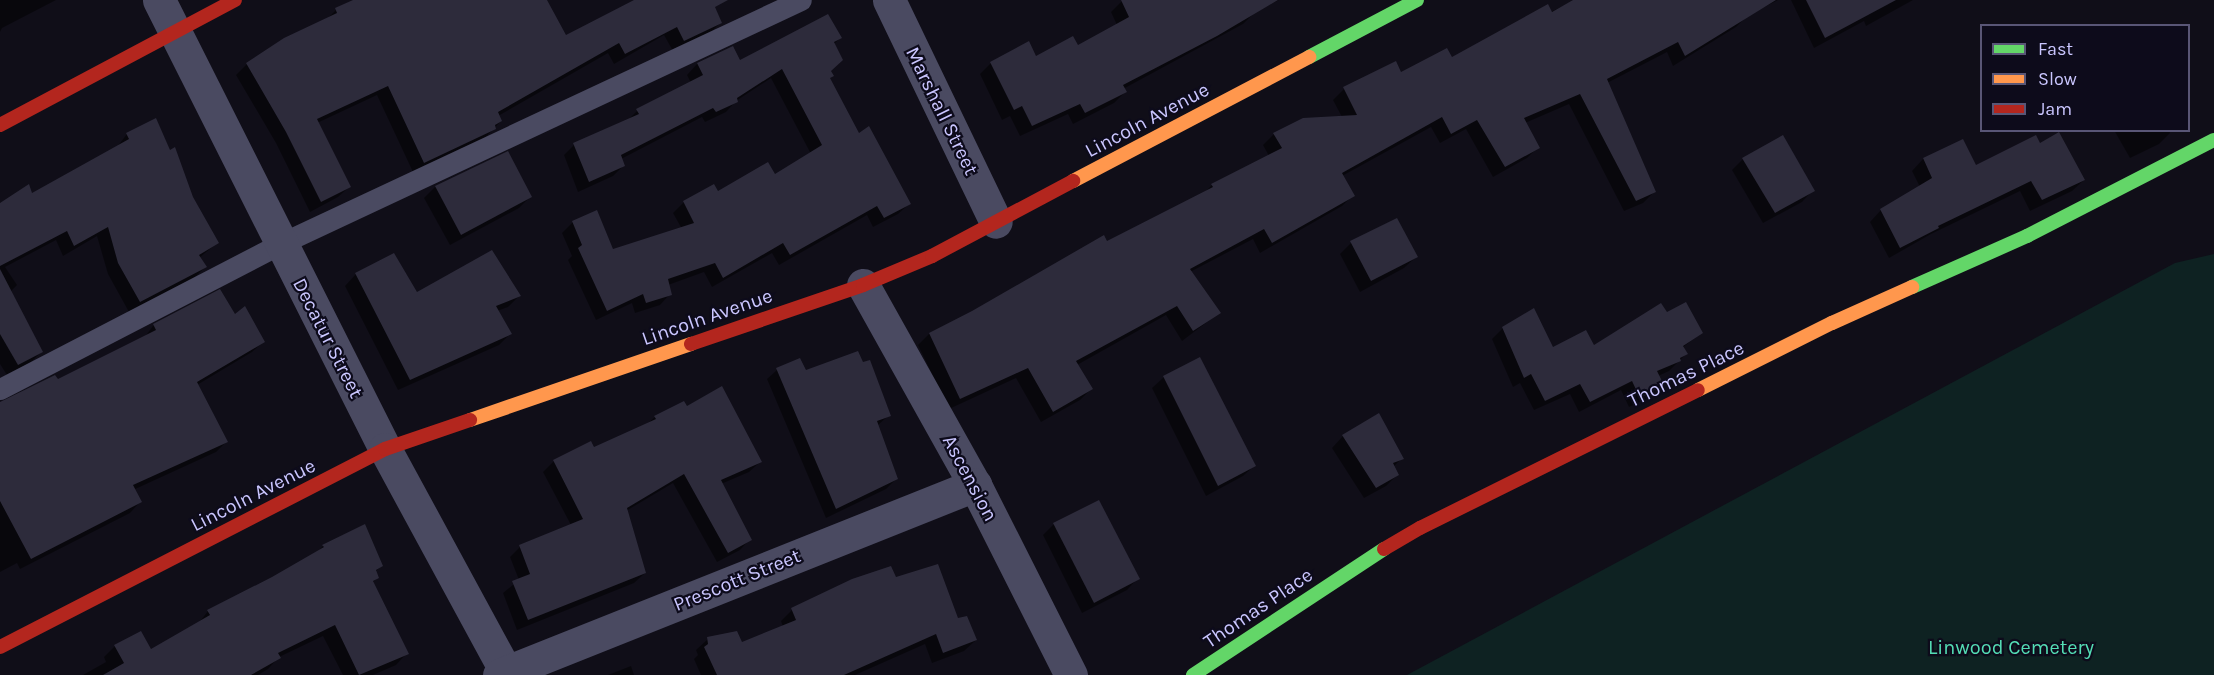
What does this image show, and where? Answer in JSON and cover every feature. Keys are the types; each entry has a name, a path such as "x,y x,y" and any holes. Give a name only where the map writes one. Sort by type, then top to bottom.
{"street":[{"name":"Decatur Street","path":"159,0 280,244 502,673"},
{"path":"0,125 235,0"},
{"name":"Marshall Street","path":"889,0 996,222"},
{"name":"Lincoln Avenue","path":"0,647 385,449 863,285 932,256 1417,0"},
{"name":"Thomas Place","path":"1193,675 1356,566 1420,528 1832,323 2027,236 2214,140"},
{"name":"Ascension","path":"863,285 975,485 1071,675"},
{"name":"Prescott Street","path":"502,673 975,485"}],"lane":[{"path":"0,389 280,244 801,0"}],"green space":[{"name":"Linwood Cemetery","path":"2214,254 2214,675 1407,675 2175,263"}],"building":[{"path":"353,0 547,0 566,35 634,0 728,0 715,7 722,23 684,41 677,27 625,54 619,43 498,112 502,121 495,125 496,129 424,163 388,86 317,119 351,187 321,202 286,132 246,63 284,38 337,13 335,8"},
{"path":"1121,0 1278,0 1217,36 1123,85 1127,92 1085,113 1080,104 1032,126 1022,106 1014,110 990,62 1029,41 1036,56 1073,36 1078,45 1129,17"},
{"path":"1573,0 1776,0 1685,56 1678,42 1607,79 1656,192 1636,201 1580,94 1524,118 1540,148 1505,167 1477,120 1451,134 1442,117 1342,173 1355,196 1272,243 1264,229 1190,269 1221,313 1193,331 1177,306 1076,361 1093,389 1053,412 1028,368 960,399 929,333 972,311 1104,235 1107,241 1213,187 1211,184 1282,148 1273,133 1303,118 1357,115 1343,87 1396,61 1401,72 1447,48 1452,57 1548,4 1552,12"},
{"path":"1806,0 1896,0 1825,38"},
{"path":"828,14 842,38 834,42 843,60 831,71 834,76 830,78 859,133 869,126 911,204 884,218 877,206 790,255 783,243 723,278 715,263 668,279 672,295 646,303 643,294 607,311 578,248 582,245 572,221 597,210 613,249 694,223 683,201 714,184 718,191 768,162 775,174 822,145 782,69 737,98 738,102 716,112 713,108 621,155 625,166 589,182 573,143 639,114 636,109 703,75 697,63 733,46 740,60"},
{"path":"156,118 170,150 175,147 193,197 219,243 199,255 207,267 140,302 118,263 108,227 74,246 67,231 0,266 0,203 29,184 32,193 129,139 126,133"},
{"path":"2059,132 2085,180 2042,200 2031,181 1938,226 1939,228 1900,248 1880,209 1932,178 1923,158 1963,139 1976,165 2036,135 2040,143"},
{"path":"1783,135 1815,191 1775,213 1742,158"},
{"path":"508,151 532,197 461,235 435,186"},
{"path":"1397,218 1418,257 1371,281 1350,241"},
{"path":"492,250 521,296 496,306 512,334 410,380 355,273 394,253 417,292"},
{"path":"0,269 43,352 18,365 0,334"},
{"path":"220,289 235,314 245,306 265,342 197,382 228,442 133,485 142,502 31,559 0,501 0,402 55,375 58,379 156,330 153,324"},
{"path":"1686,302 1703,333 1683,346 1688,354 1680,358 1681,361 1657,371 1664,385 1640,398 1632,381 1590,402 1580,384 1545,401 1531,374 1524,378 1502,327 1534,308 1553,347 1586,330 1594,345 1661,303 1667,312"},
{"path":"858,351 863,362 870,360 891,416 877,421 898,479 836,509 776,368 800,358 806,370"},
{"path":"1200,357 1256,466 1218,486 1163,376"},
{"path":"722,386 762,462 721,480 752,540 728,553 684,474 627,508 646,573 528,620 512,581 530,574 519,545 583,519 553,460 591,441 594,447 656,419 654,416 684,401 687,406"},
{"path":"1379,413 1404,459 1393,463 1399,475 1376,488 1342,435"},
{"path":"1099,500 1140,579 1094,603 1053,523"},
{"path":"365,524 383,566 376,570 379,578 373,581 409,654 359,675 335,625 278,653 281,658 251,675 103,675 124,663 114,645 141,631 151,649 210,615 207,610 272,577 324,547 322,545"},
{"path":"938,564 958,618 967,616 977,640 943,653 936,634 844,675 717,675 704,647 708,644 707,637 737,631 742,642 796,620 791,608 852,579 891,566 896,577"}],"traffic: fast":[{"path":"1309,57 1417,0"},
{"path":"1912,287 2027,236 2214,140"},
{"path":"1193,675 1384,549"}],"traffic: slow":[{"path":"1073,181 1309,57"},
{"path":"1698,390 1832,323 1912,287"},
{"path":"470,420 691,344"}],"traffic: jam":[{"path":"0,125 235,0"},
{"path":"691,344 863,285 932,256 1073,181"},
{"path":"1384,549 1420,528 1698,390"},
{"path":"0,647 385,449 470,420"}]}
